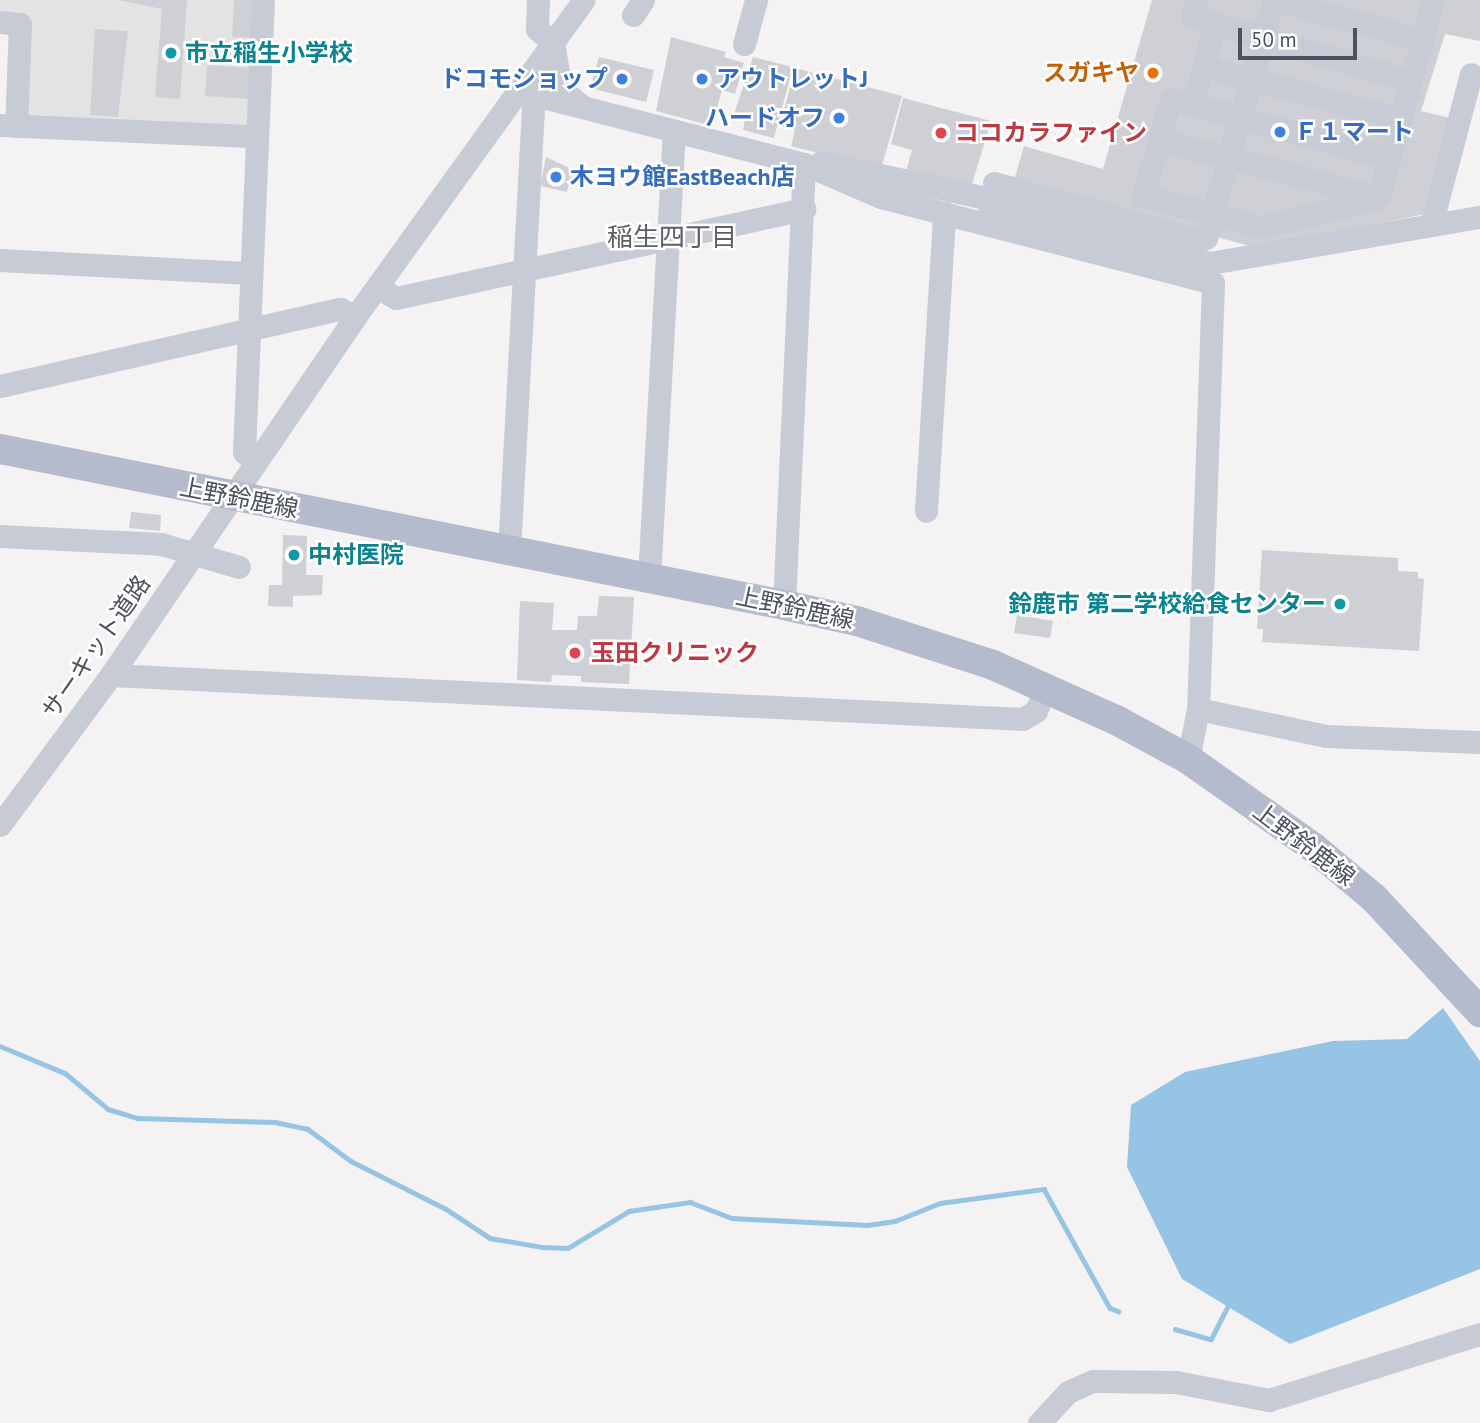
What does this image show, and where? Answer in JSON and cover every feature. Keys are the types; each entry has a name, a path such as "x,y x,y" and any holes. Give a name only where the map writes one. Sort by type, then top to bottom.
{"main road":[{"name":"上野鈴鹿線","path":"0,449 784,605 918,638 1046,687 1188,759 1314,848 1374,898 1480,1012"}],"street":[{"path":"255,461 244,452 263,0"},
{"path":"538,0 537,29 553,43 561,89 586,109"},
{"name":"サーキット道路","path":"0,825 111,676 230,496 355,317 525,92 553,43 584,0"},
{"path":"744,44 756,0"},
{"path":"1197,0 1192,17 1411,81"},
{"path":"804,164 814,161 1198,240 1206,238 1214,214 1275,0 1422,40"},
{"path":"1379,197 1433,0"},
{"path":"0,22 20,24 8,125 256,136"},
{"path":"1193,105 1214,24"},
{"path":"1203,66 1400,119"},
{"path":"1431,225 1471,75"},
{"path":"509,551 526,270 525,92 804,164 881,197 1213,283 1198,709 1188,759"},
{"path":"1379,197 1261,227 1143,196 1171,99 1390,158"},
{"path":"649,578 674,132"},
{"path":"1159,141 1379,197"},
{"path":"784,605 804,164"},
{"path":"919,207 923,201 944,196 988,198 1210,263 1480,217"},
{"path":"377,287 396,298 804,209"},
{"path":"926,511 944,213"},
{"path":"0,260 251,273"},
{"path":"0,386 340,309 355,317"},
{"path":"0,536 161,544 239,567"},
{"path":"111,676 1024,719 1035,711 1046,687"},
{"path":"1198,709 1325,736 1480,742"},
{"path":"1039,1423 1069,1392 1093,1381 1176,1382 1245,1398 1282,1399 1480,1334"}],"shaded area":[{"path":"0,0 259,0 251,133 20,119 25,20 0,18"}],"water":[{"path":"1443,1008 1480,1061 1480,1269 1290,1344 1182,1279 1127,1167 1131,1105 1185,1072 1333,1041 1407,1039"}],"building":[{"name":"市立稲生小学校","path":"118,0 187,0 180,99 155,97 162,9"},
{"path":"234,0 255,0 253,38 232,37"},
{"name":"Ｆ１マート","path":"1152,0 1480,0 1480,41 1445,34 1421,111 1450,118 1425,214 1257,248 1014,181 1024,146 1103,169"},
{"path":"95,29 128,31 118,117 90,115"},
{"name":"アウトレットJ","path":"671,37 726,52 724,57 744,63 735,94 722,90 712,126 656,111"},
{"name":"ドコモショップ","path":"599,57 654,70 646,102 590,88"},
{"path":"753,57 793,67 774,138 743,130 745,120 733,117"},
{"path":"207,65 252,68 250,99 205,96"},
{"name":"ハードオフ","path":"795,68 902,96 881,169 791,146 795,130 780,126"},
{"name":"ココカラファイン","path":"903,98 991,121 970,191 906,172 912,150 891,144"},
{"name":"木ヨウ館EastBeach店","path":"546,157 572,169 567,192 540,186"},
{"path":"131,512 161,515 160,531 129,528"},
{"name":"中村医院","path":"283,535 307,536 306,575 323,575 322,595 293,596 293,607 268,606 269,585 282,585"},
{"name":"鈴鹿市 第二学校給食センター","path":"1262,550 1398,558 1398,571 1418,572 1418,578 1424,579 1419,651 1262,642 1263,629 1257,629"},
{"name":"玉田クリニック","path":"599,596 634,597 629,684 581,682 581,676 552,675 551,682 517,680 520,601 554,603 552,630 577,630 578,616 597,616"},
{"path":"1017,615 1053,621 1050,638 1014,633"}],"waterway":[{"path":"0,1046 65,1073 108,1109 137,1118 275,1122 308,1129 351,1161 446,1209 490,1238 542,1247 568,1248 629,1211 690,1202 732,1218 867,1225 895,1221 940,1203 1044,1189 1110,1308 1118,1311"},
{"path":"1175,1329 1211,1339 1227,1307"}],"place":[{"name":"市立稲生小学校","path":"171,53"},
{"name":"スガキヤ","path":"1153,73"},
{"name":"ドコモショップ","path":"622,79"},
{"name":"アウトレットJ","path":"702,79"},
{"name":"ハードオフ","path":"839,118"},
{"name":"Ｆ１マート","path":"1280,132"},
{"name":"ココカラファイン","path":"941,133"},
{"name":"木ヨウ館EastBeach店","path":"556,177"},
{"name":"中村医院","path":"294,555"},
{"name":"鈴鹿市 第二学校給食センター","path":"1340,604"},
{"name":"玉田クリニック","path":"575,653"}],"district":[{"name":"稲生四丁目","path":"672,237"}]}
